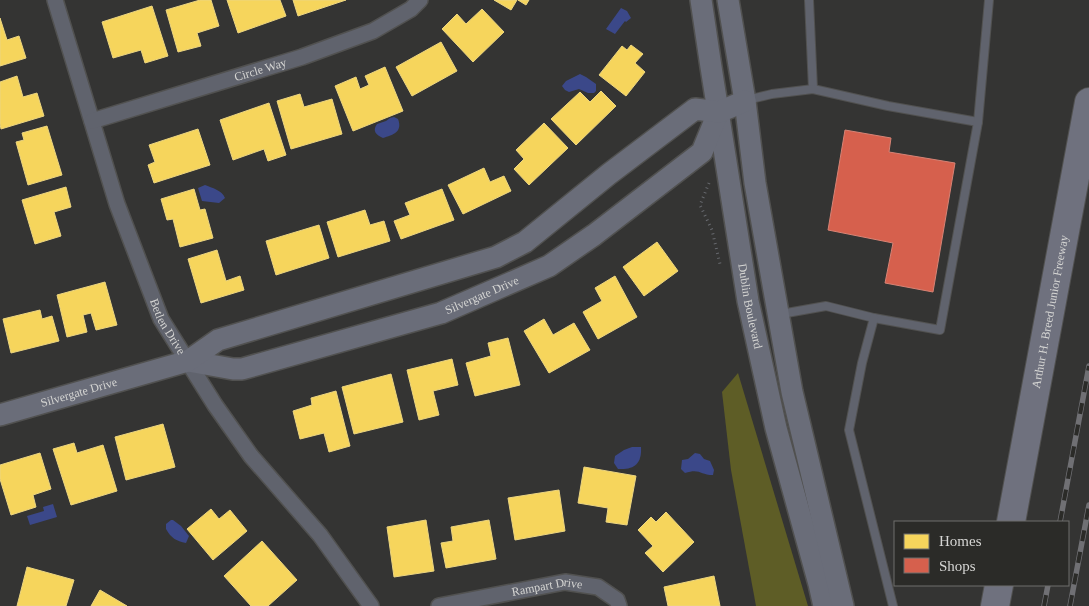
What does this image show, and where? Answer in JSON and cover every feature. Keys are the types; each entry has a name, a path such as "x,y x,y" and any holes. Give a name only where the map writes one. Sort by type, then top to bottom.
{"highway":[{"name":"Arthur H. Breed Junior Freeway","path":"1011,521 1089,102"},
{"path":"995,606 999,586"}],"street":[{"name":"Betlen Drive","path":"55,0 117,204 161,319 215,406 251,456 320,535 371,606"},
{"name":"Circle Way","path":"92,121 302,57 373,31 411,9 420,0"},
{"name":"Dublin Boulevard","path":"701,0 748,301 776,428 824,606"},
{"name":"Dublin Boulevard","path":"728,0 745,101 755,183 792,392 843,606"},
{"name":"Silvergate Drive","path":"0,415 160,370 188,361 218,340 496,257 525,242 694,109 719,112 745,101"},
{"name":"Silvergate Drive","path":"188,361 242,369 441,313 549,266 594,235 702,152 719,112"},
{"name":"Rampart Drive","path":"439,606 565,582 598,587 618,600 619,606"}],"lane":[{"path":"809,0 813,89"},
{"path":"778,315 826,306 874,318 940,330 978,122 989,0"},
{"path":"745,101 772,94 813,89 888,106 978,122"},
{"path":"874,318 862,363 849,430 893,606"}],"shaded area":[{"path":"738,373 808,606 756,606 731,470 722,392"}],"water":[{"path":"621,8 627,11 631,18 625,21 615,34 606,29"},
{"path":"580,74 596,84 596,91 594,93 588,93 579,89 569,92 562,86 566,81"},
{"path":"394,117 398,119 399,123 396,132 383,138 377,134 375,129 377,124"},
{"path":"205,185 219,191 225,198 219,203 202,201 198,188"},
{"path":"632,447 641,447 638,462 633,467 618,469 614,463 615,456"},
{"path":"695,453 710,461 714,470 713,475 697,471 685,473 681,469 682,460 688,459"},
{"path":"53,504 57,517 30,525 27,516 44,511 43,507"},
{"path":"171,520 181,526 189,536 186,543 174,539 166,529 166,524"}],"building: Homes":[{"path":"200,0 211,0 219,26 197,33 201,46 178,52 166,10"},
{"path":"227,0 280,0 286,16 238,33"},
{"path":"293,0 346,0 298,16"},
{"path":"494,0 517,0 511,10"},
{"path":"518,0 529,0 526,5"},
{"path":"152,6 168,56 145,63 141,50 113,58 102,22"},
{"path":"482,9 504,32 473,62 442,29 457,14 466,24"},
{"path":"0,18 7,40 19,36 26,58 0,66"},
{"path":"441,42 457,71 412,96 396,67"},
{"path":"631,45 643,54 635,63 645,72 626,96 599,75 622,46 627,50"},
{"path":"385,67 403,111 353,131 335,86 356,77 360,89 369,85 365,76"},
{"path":"17,76 23,97 37,93 44,116 1,129 0,82"},
{"path":"601,91 616,106 576,145 551,119 580,92 590,102"},
{"path":"300,94 304,107 332,99 342,134 291,149 277,101"},
{"path":"269,103 286,155 268,161 264,149 233,160 220,120"},
{"path":"544,123 568,148 529,185 514,169 524,159 516,150"},
{"path":"47,126 62,175 28,185 16,142 24,140 22,133"},
{"path":"198,129 210,165 154,183 148,165 155,162 149,145"},
{"path":"484,168 490,182 504,176 511,191 463,214 448,185"},
{"path":"66,187 71,207 54,212 61,236 35,244 22,200"},
{"path":"194,189 200,210 205,209 213,238 180,247 173,219 167,220 161,199"},
{"path":"442,189 454,220 401,239 394,221 410,215 405,203"},
{"path":"365,210 370,225 384,221 390,241 338,257 327,222"},
{"path":"319,225 329,258 276,275 266,241"},
{"path":"657,242 678,271 644,296 623,267"},
{"path":"217,250 226,281 240,276 244,290 201,303 188,259"},
{"path":"615,276 637,317 598,339 583,312 602,301 595,288"},
{"path":"105,282 117,325 96,330 91,313 83,315 87,332 67,337 57,295"},
{"path":"40,310 42,319 52,316 59,341 11,353 3,319"},
{"path":"544,319 553,335 574,323 590,350 549,373 524,331"},
{"path":"508,338 520,385 475,396 466,363 491,356 488,343"},
{"path":"452,359 458,385 433,391 439,415 419,420 407,370"},
{"path":"391,374 403,422 354,434 342,387"},
{"path":"336,391 350,446 329,452 324,433 300,439 293,411 312,405 311,398"},
{"path":"163,424 175,467 126,480 115,437"},
{"path":"74,443 77,453 103,445 117,491 71,505 53,449"},
{"path":"40,453 51,489 33,495 36,507 11,515 0,479 0,465"},
{"path":"584,467 636,476 627,525 606,522 608,508 578,503"},
{"path":"559,490 565,531 515,540 508,498"},
{"path":"211,509 219,519 230,510 247,531 213,560 187,529"},
{"path":"666,512 694,542 663,572 645,553 653,546 638,530 651,517 656,522"},
{"path":"426,520 434,571 394,577 387,527"},
{"path":"489,520 496,559 446,568 441,543 453,541 451,527"},
{"path":"262,541 297,580 268,606 251,606 224,576"},
{"path":"27,567 74,580 66,606 17,606"},
{"path":"714,576 720,606 668,606 664,587"},
{"path":"100,590 127,606 91,606"}],"building: Shops":[{"path":"845,130 891,138 889,152 955,163 933,292 885,283 893,243 828,230"}],"railway":[{"path":"1060,521 1089,366"},
{"path":"1070,606 1089,505"},
{"path":"1044,606 1048,586"}]}
